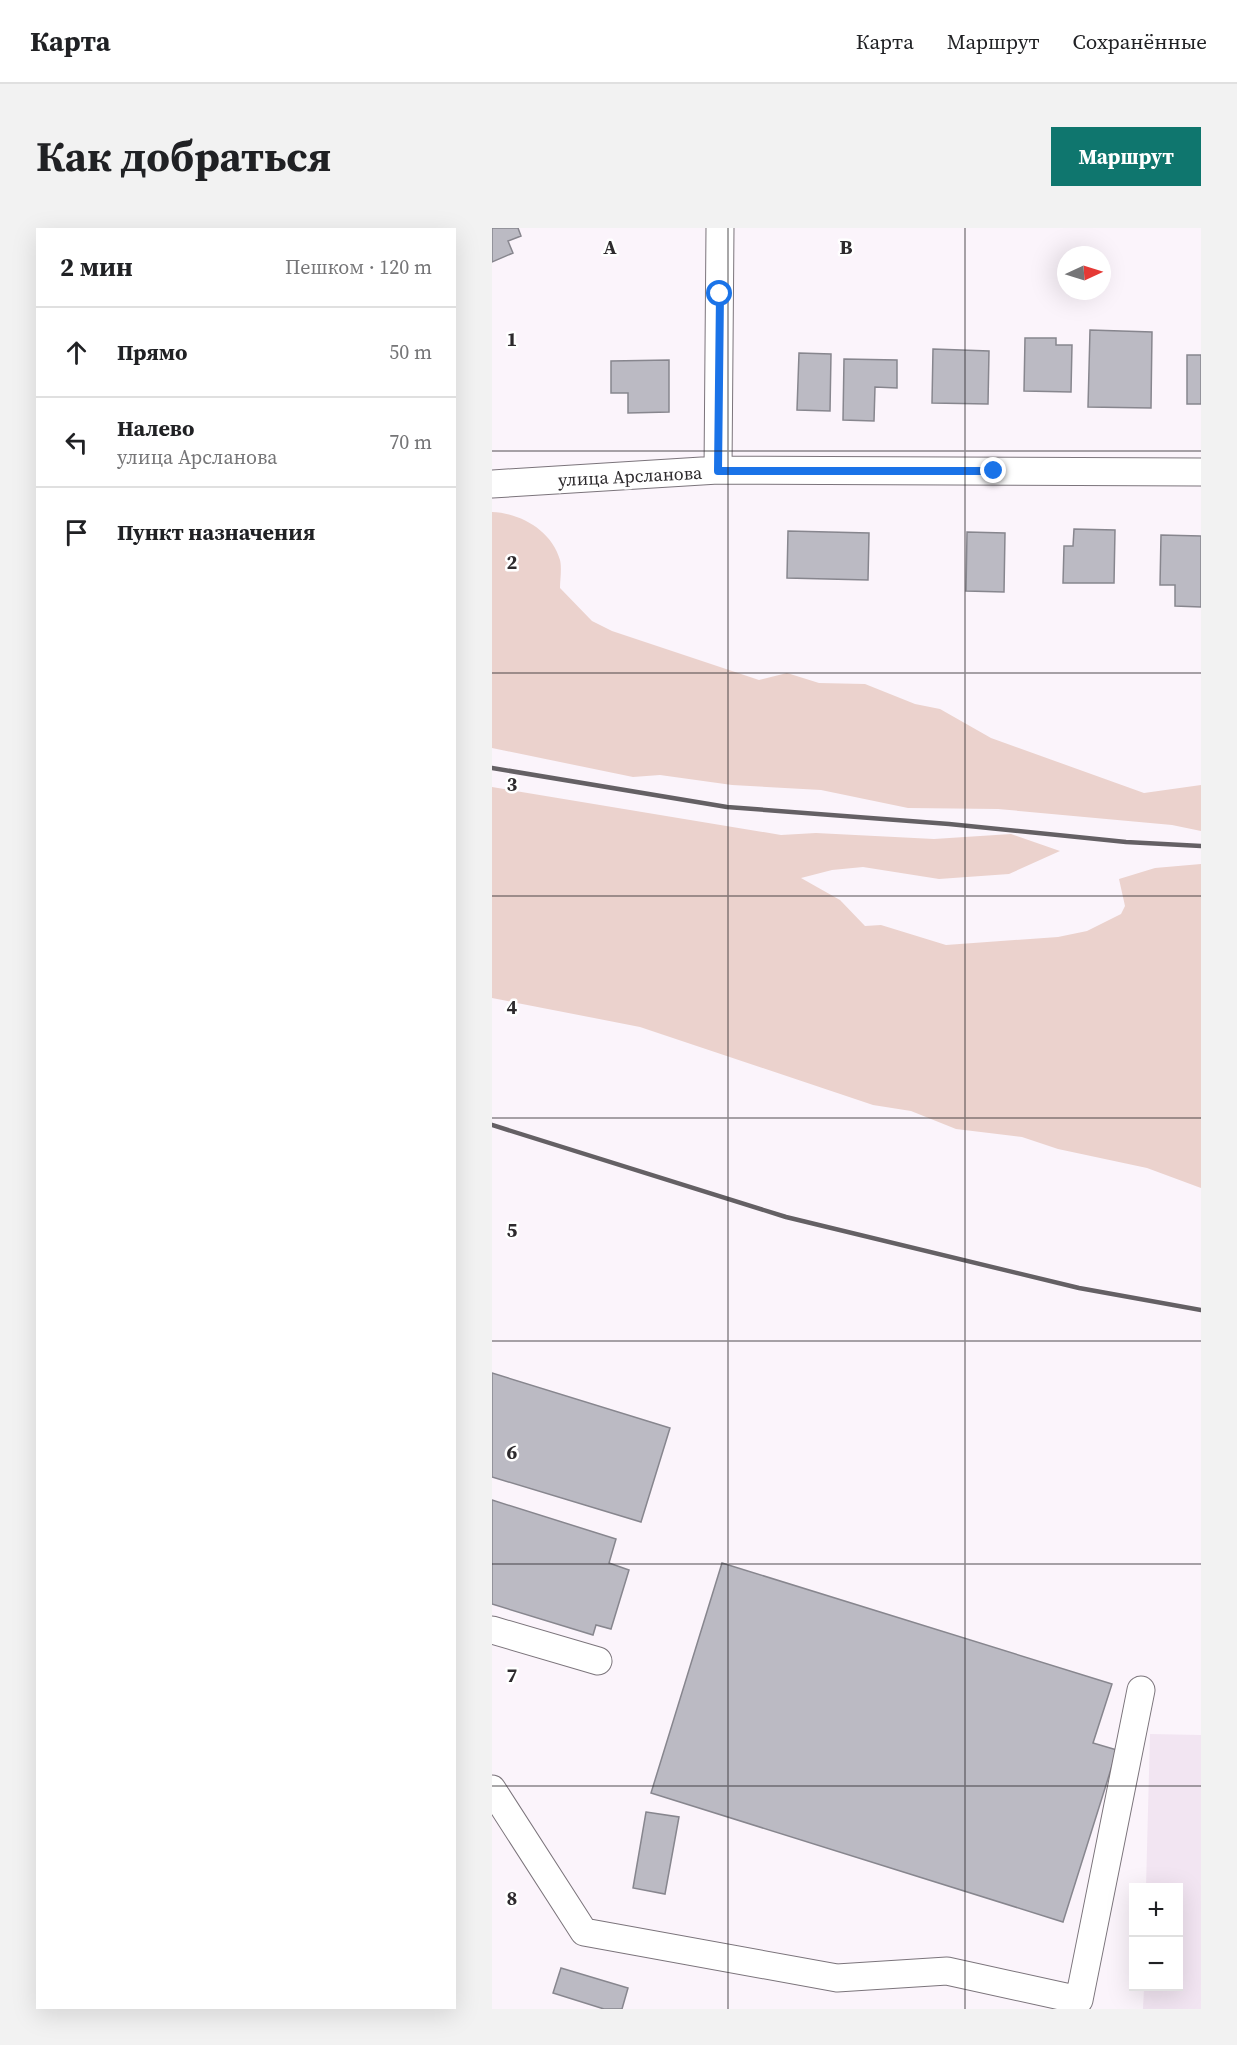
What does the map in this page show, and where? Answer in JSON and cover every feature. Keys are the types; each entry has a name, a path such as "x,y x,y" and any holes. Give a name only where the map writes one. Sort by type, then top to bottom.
{"street":[{"path":"718,471 720,228"},
{"name":"улица Арсланова","path":"492,484 718,471 1201,472"},
{"path":"492,1630 598,1661"},
{"path":"492,1789 584,1932 837,1978 947,1971 1079,2000 1141,1690"}],"shaded area":[{"path":"492,512 514,516 543,532 550,540 560,560 560,588 592,621 612,631 759,680 787,673 819,683 865,684 915,704 940,709 991,738 1144,793 1201,785 1201,831 1172,825 998,809 908,808 821,790 732,785 660,775 633,777 492,748"},
{"path":"492,787 781,835 816,833 934,839 1011,834 1060,851 1009,874 939,879 863,867 832,870 801,878 840,900 865,926 881,925 946,945 1058,937 1087,931 1121,914 1125,906 1119,879 1155,868 1201,864 1201,1188 1147,1168 1058,1149 1022,1137 956,1129 911,1111 873,1105 640,1027 492,998"},
{"path":"1150,1734 1201,1735 1201,2009 1143,2009 1144,1991 1183,1991 1183,1883 1146,1883"}],"building":[{"path":"492,228 518,228 521,236 508,241 513,253 492,262"},
{"path":"1090,330 1152,332 1151,408 1088,407"},
{"path":"1025,338 1056,338 1056,345 1072,345 1071,392 1024,391"},
{"path":"933,349 989,351 988,404 932,403"},
{"path":"799,353 831,354 830,411 797,410"},
{"path":"1187,355 1201,355 1201,404 1187,404"},
{"path":"844,359 897,360 897,388 875,387 874,421 843,420"},
{"path":"669,360 669,412 628,413 628,393 611,393 611,361"},
{"path":"1074,529 1115,530 1114,583 1063,583 1064,546 1073,546"},
{"path":"788,531 869,533 868,580 787,578"},
{"path":"967,532 1005,533 1004,592 966,591"},
{"path":"1161,535 1201,536 1201,607 1175,606 1175,585 1160,585"},
{"path":"492,1373 670,1428 641,1522 492,1477"},
{"path":"492,1500 616,1539 609,1563 629,1570 611,1629 596,1625 593,1635 492,1604"},
{"path":"722,1563 1112,1684 1093,1743 1117,1750 1063,1922 651,1793"},
{"path":"646,1812 679,1817 665,1894 633,1888"},
{"path":"561,1968 628,1988 622,2009 604,2009 553,1993"}],"railway":[{"path":"492,768 727,807 949,824 1126,842 1201,846"},
{"path":"492,1125 786,1217 1079,1288 1201,1310"}],"route":[{"path":"720,294 718,471 994,471"}]}
